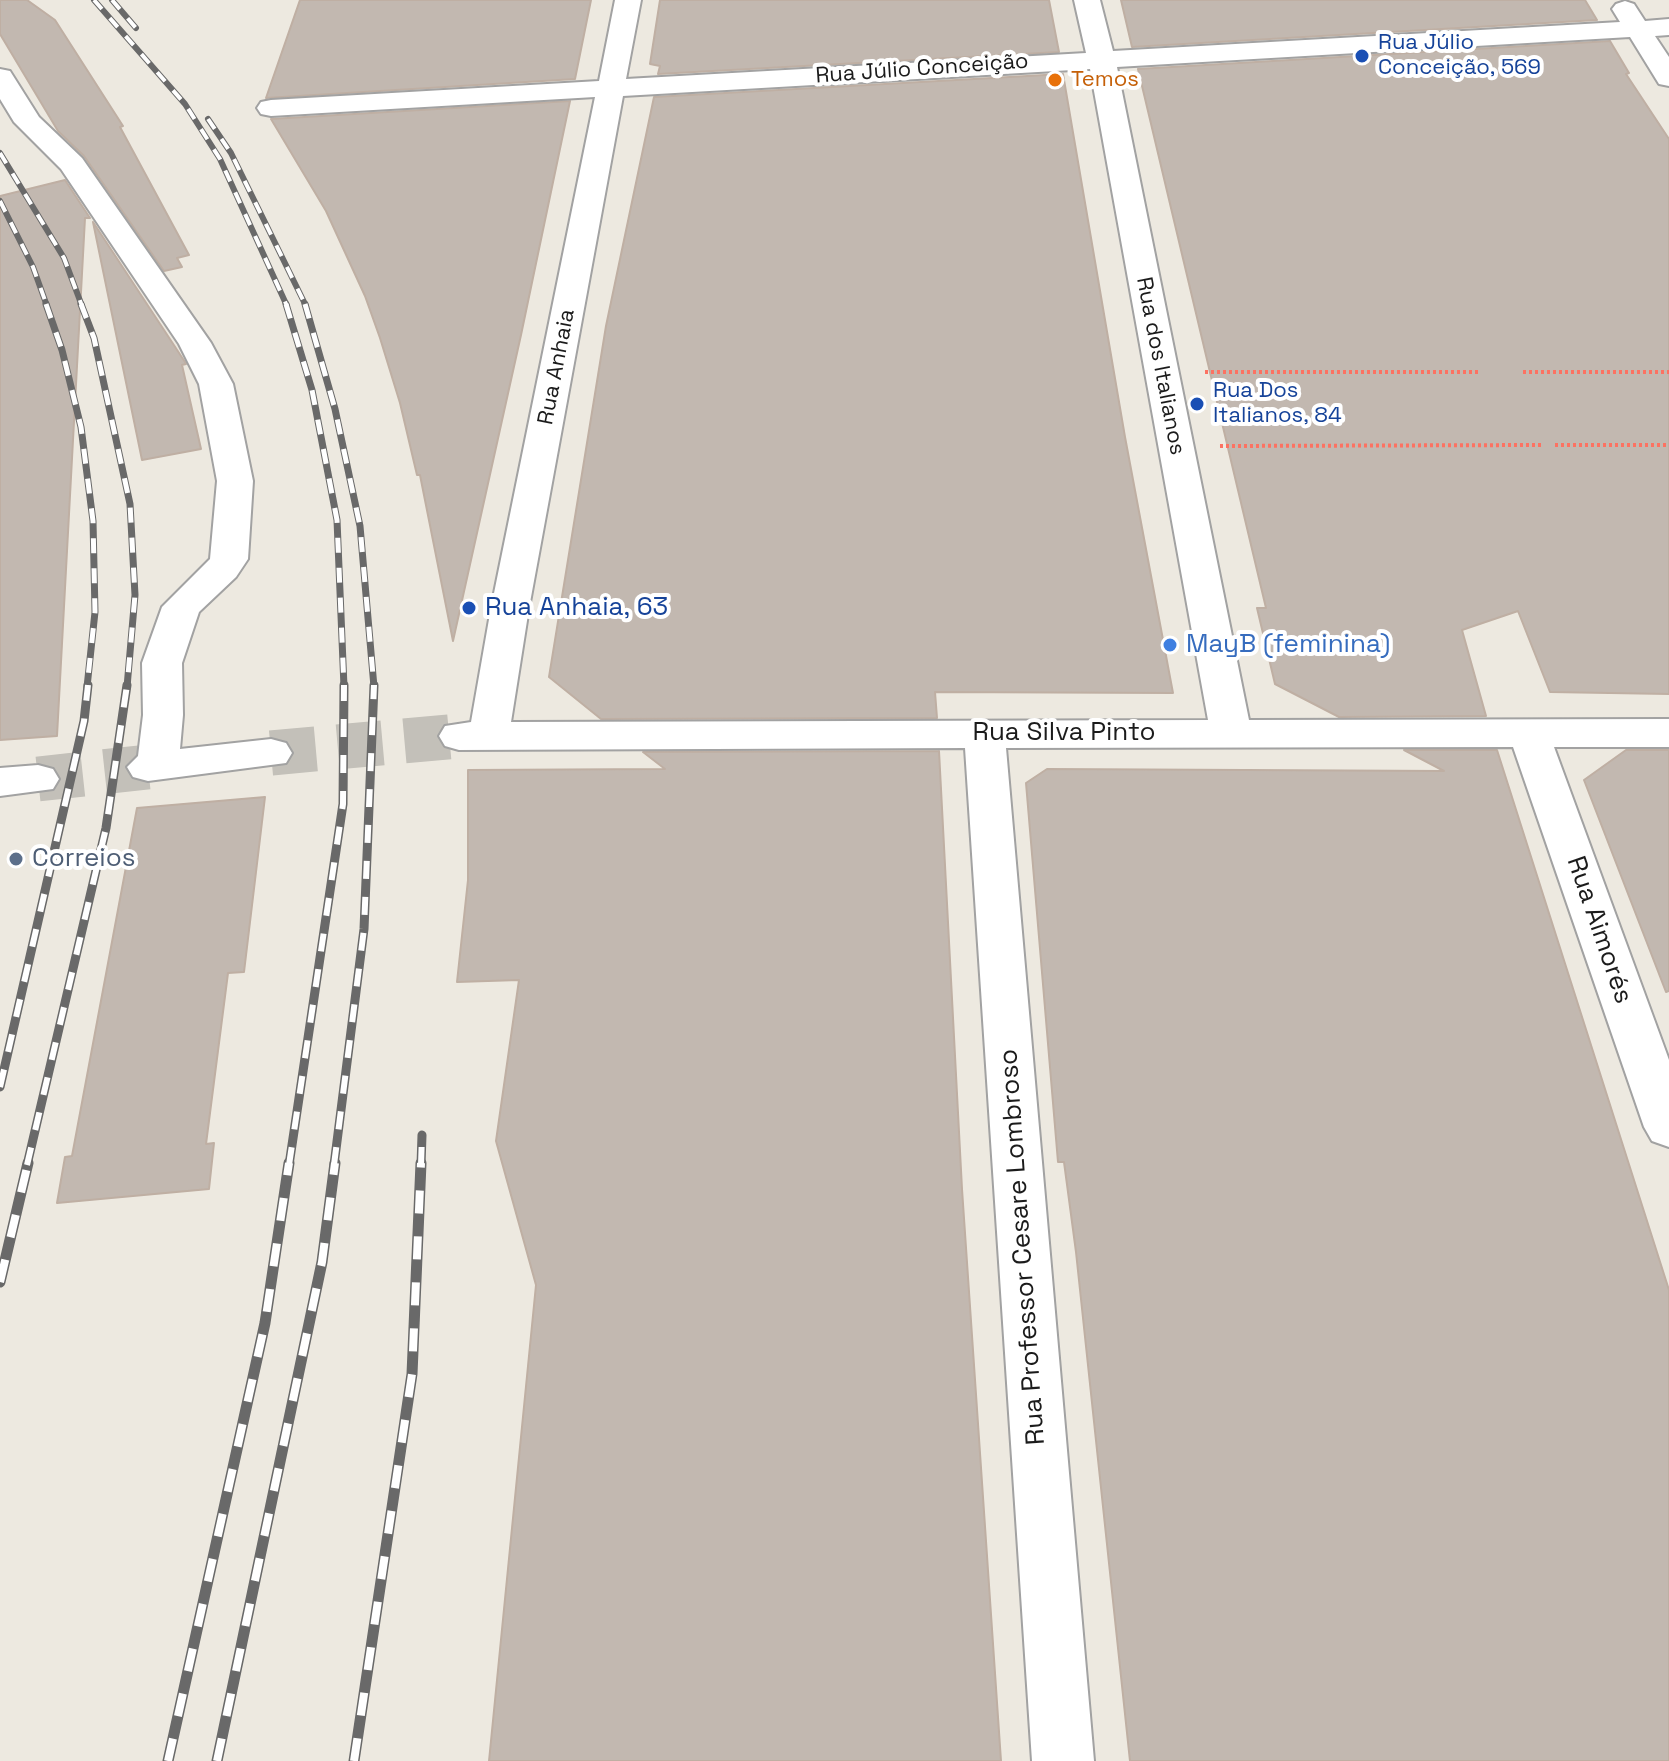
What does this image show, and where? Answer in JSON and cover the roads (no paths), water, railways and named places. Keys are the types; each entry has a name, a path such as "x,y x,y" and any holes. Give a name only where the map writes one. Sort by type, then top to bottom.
{"street":[{"name":"Rua Anhaia","path":"474,735 510,608 628,0"},
{"name":"Rua dos Italianos","path":"1087,0 1105,75 1231,732"},
{"path":"1619,0 1669,78"},
{"name":"Rua Júlio Conceição","path":"271,108 1669,27"},
{"path":"0,77 28,122 72,164 195,343 216,384 235,481 229,559 223,569 181,607 162,663 163,715 153,767 271,753"},
{"name":"Rua Aimorés","path":"1528,732 1669,1127"},
{"name":"Rua Professor Cesare Lombroso","path":"984,733 1063,1761"},
{"name":"Rua Silva Pinto","path":"474,735 1669,733"}],"tunnel":[{"path":"271,753 459,736"},
{"path":"38,779 148,767"}],"railway":[{"path":"94,0 185,104 220,159 287,306"},
{"path":"112,0 136,28"},
{"path":"208,119 231,153 306,306"},
{"path":"0,153 64,258 82,306"},
{"path":"0,201 33,267 47,306"},
{"path":"46,304 62,350 81,427 93,521 95,612 87,687"},
{"path":"81,304 94,338 130,504 135,595 127,687"},
{"path":"286,304 312,390 337,520 344,687"},
{"path":"305,304 335,409 360,526 374,686"},
{"path":"0,1087 84,721 88,685"},
{"path":"27,1165 106,828 127,685"},
{"path":"334,1165 364,929 374,686"},
{"path":"289,1165 343,804 344,687"},
{"path":"421,1165 422,1135"},
{"path":"0,1282 28,1163"},
{"path":"168,1761 265,1323 289,1163"},
{"path":"217,1761 322,1262 335,1163"},
{"path":"354,1761 412,1374 421,1163"}],"place":[{"name":"Rua Júlio Conceição, 569","path":"1362,56"},
{"name":"Temos","path":"1055,80"},
{"name":"Rua Dos Italianos, 84","path":"1197,404"},
{"name":"Rua Anhaia, 63","path":"469,608"},
{"name":"MayB (feminina)","path":"1170,645"},
{"name":"Correios","path":"16,859"}]}
